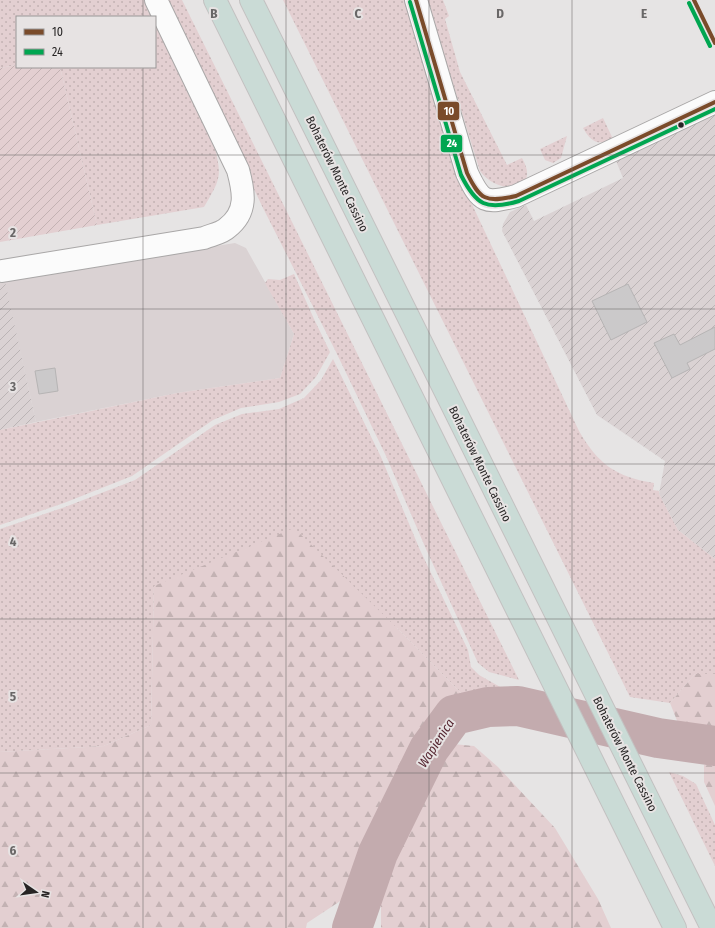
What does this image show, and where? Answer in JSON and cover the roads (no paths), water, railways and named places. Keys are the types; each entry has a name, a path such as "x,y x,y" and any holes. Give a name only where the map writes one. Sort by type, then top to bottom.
{"highway":[{"path":"215,0 671,923"},
{"name":"Bohaterów Monte Cassino","path":"251,0 594,694 712,928"}],"street":[{"path":"2,271 204,238 227,229 240,212 244,192 238,170 156,0"},
{"path":"416,0 467,173 475,189 487,200 495,202 516,196 715,102"}],"waterway":[{"name":"Wapienica","path":"352,928 378,853 429,749 454,715 488,707 518,706 658,738 715,746"}]}
